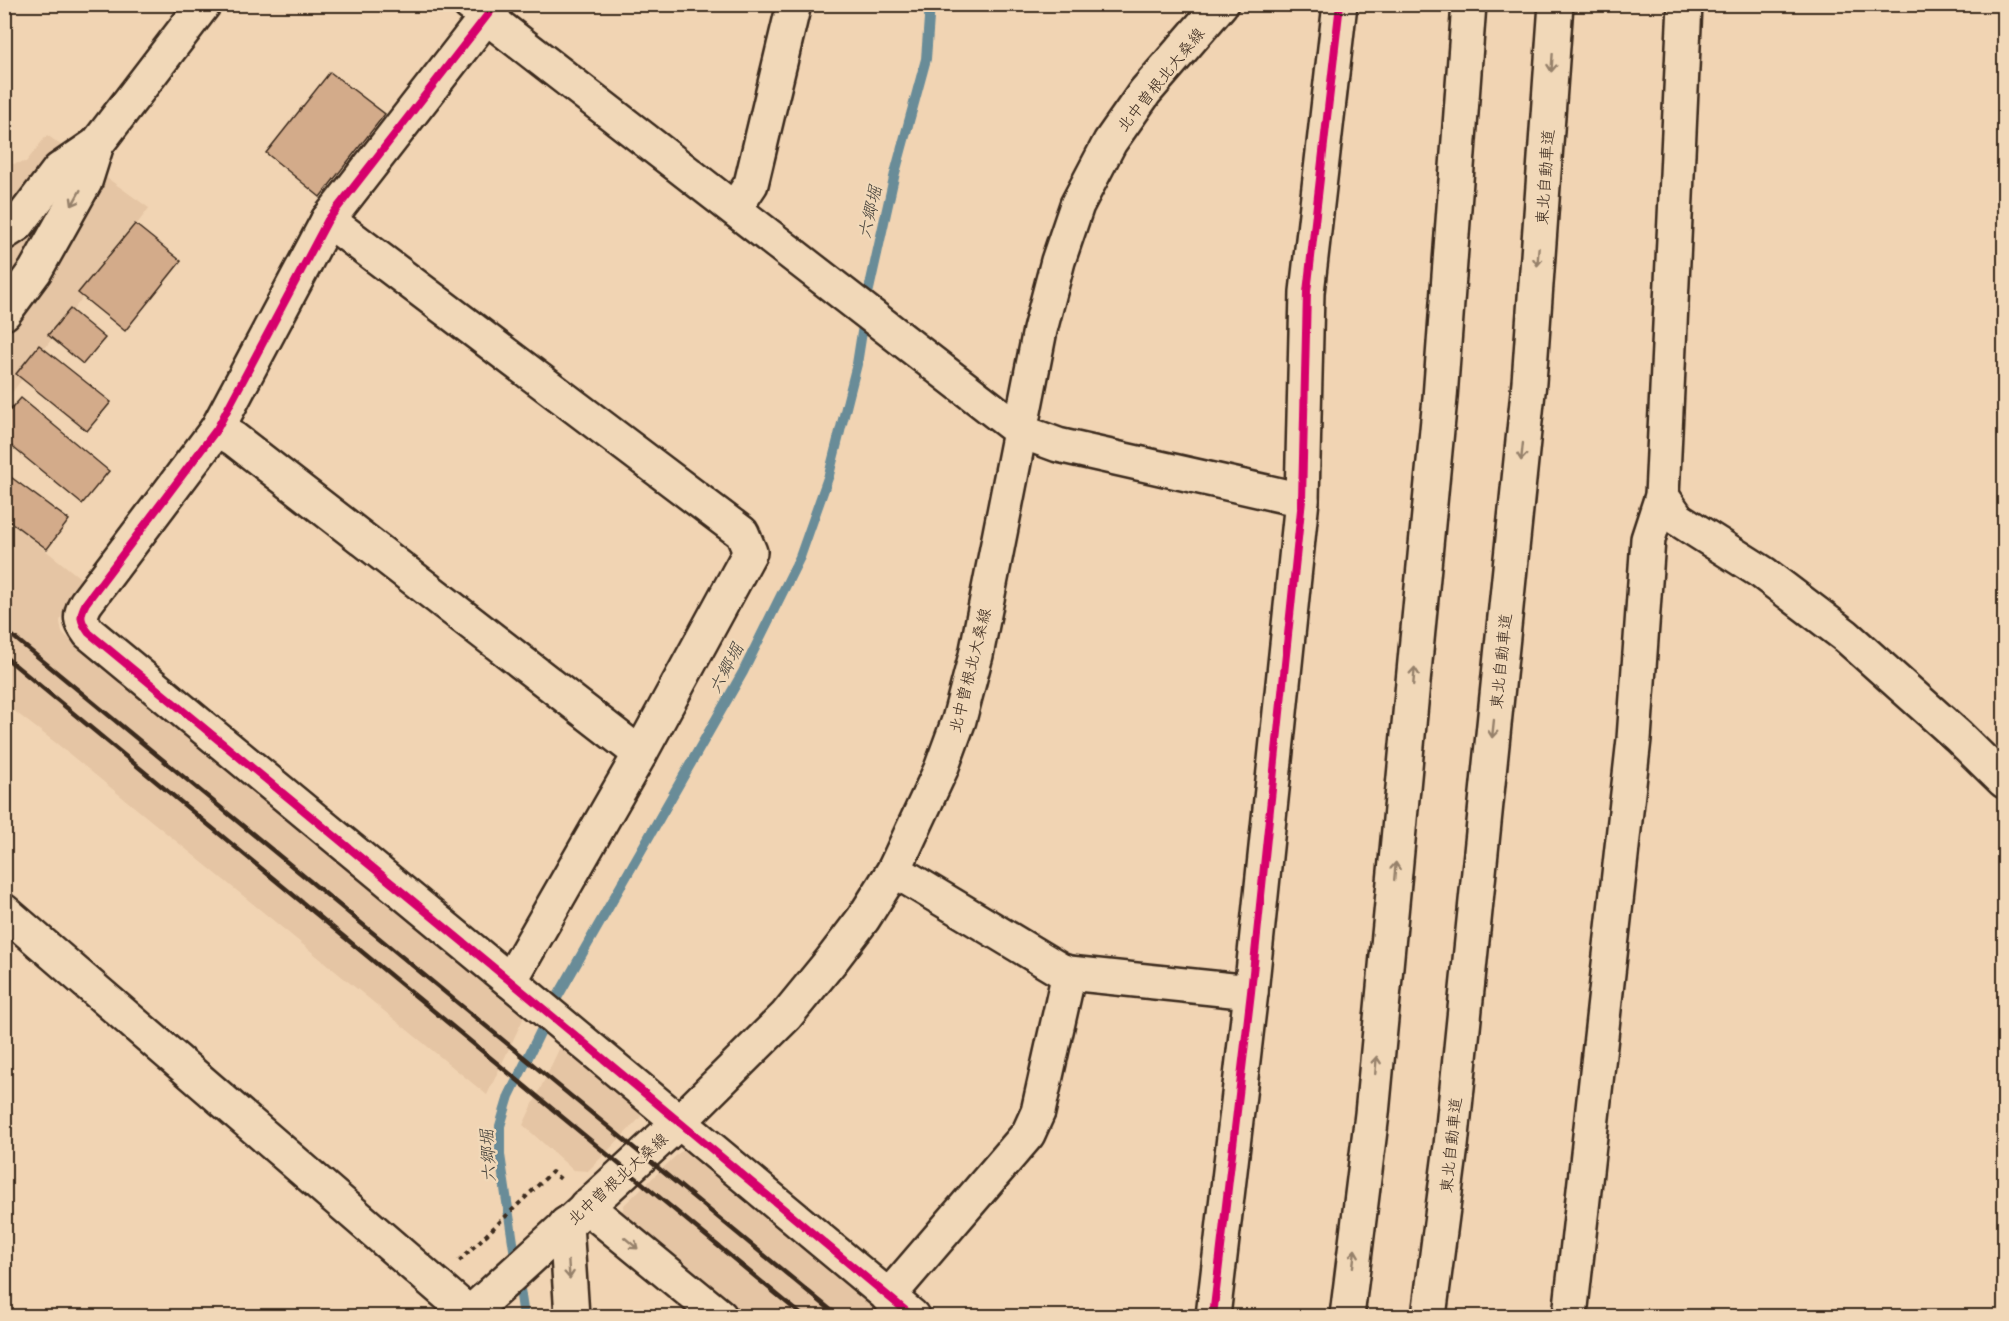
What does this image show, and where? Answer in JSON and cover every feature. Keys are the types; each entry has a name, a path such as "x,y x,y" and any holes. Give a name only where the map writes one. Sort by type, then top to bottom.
{"main road":[{"path":"4,233 18,224 59,170 97,144 204,4"},
{"path":"735,208 752,184 794,4"},
{"name":"北中曽根北大桑線","path":"469,1315 495,1291 566,1214 678,1123 786,1016 863,919 894,870 941,770 959,720 976,655 1040,330 1058,261 1077,205 1110,142 1145,92 1221,4"},
{"path":"1213,1317 1251,992 1302,500 1307,292 1340,4"},
{"path":"1347,1317 1372,1114 1440,398 1468,4"},
{"name":"東北自動車道","path":"1429,1317 1451,1146 1529,382 1556,4"},
{"path":"1570,1317 1634,739 1648,539 1662,496 1685,4"},
{"path":"1069,973 1038,1112 1028,1134 900,1307 521,989 98,640 82,624 80,614 217,429 328,220 484,9 1020,431 1058,445 1302,500"},
{"path":"4,313 35,271 79,192 97,144"},
{"path":"328,220 742,533 750,552 640,754 521,989"},
{"path":"217,429 234,439 640,754"},
{"path":"1662,496 1678,519 1763,573 1846,636 1958,736 2004,781"},
{"path":"894,870 1060,970 1069,973 1251,992"},
{"path":"4,911 469,1315"},
{"path":"566,1214 572,1317"},
{"path":"566,1214 720,1317"}],"path":[{"path":"456,1263 552,1172 566,1214"}],"shaded area":[{"path":"47,135 149,208 5,402 5,165 26,162"},
{"path":"4,517 84,581 64,605 60,622 62,632 67,637 524,1017 487,1095 56,743 5,704"},
{"path":"561,1045 638,1108 641,1117 588,1171 573,1170 523,1125"},
{"path":"688,1149 888,1316 745,1316 621,1216 624,1205 680,1152"}],"building":[{"path":"330,72 385,114 320,197 266,153"},
{"path":"135,224 181,261 125,331 78,293"},
{"path":"70,309 105,338 83,364 48,335"},
{"path":"39,345 111,402 87,431 16,374"},
{"path":"21,398 109,471 82,504 4,440 4,417"},
{"path":"4,472 69,520 47,549 4,517"}],"waterway":[{"name":"六郷堀","path":"524,1316 500,1155 500,1126 509,1096 558,996 743,672 800,557 829,475 857,364 868,294 895,173 926,59 930,4"}],"railway":[{"path":"4,629 838,1316"},
{"path":"4,656 803,1316"}],"cycle path":[{"path":"496,4 328,220 217,429 86,603 82,611 82,622 89,633 912,1316"},
{"path":"1213,1316 1251,992 1302,500 1307,292 1340,4"}]}
